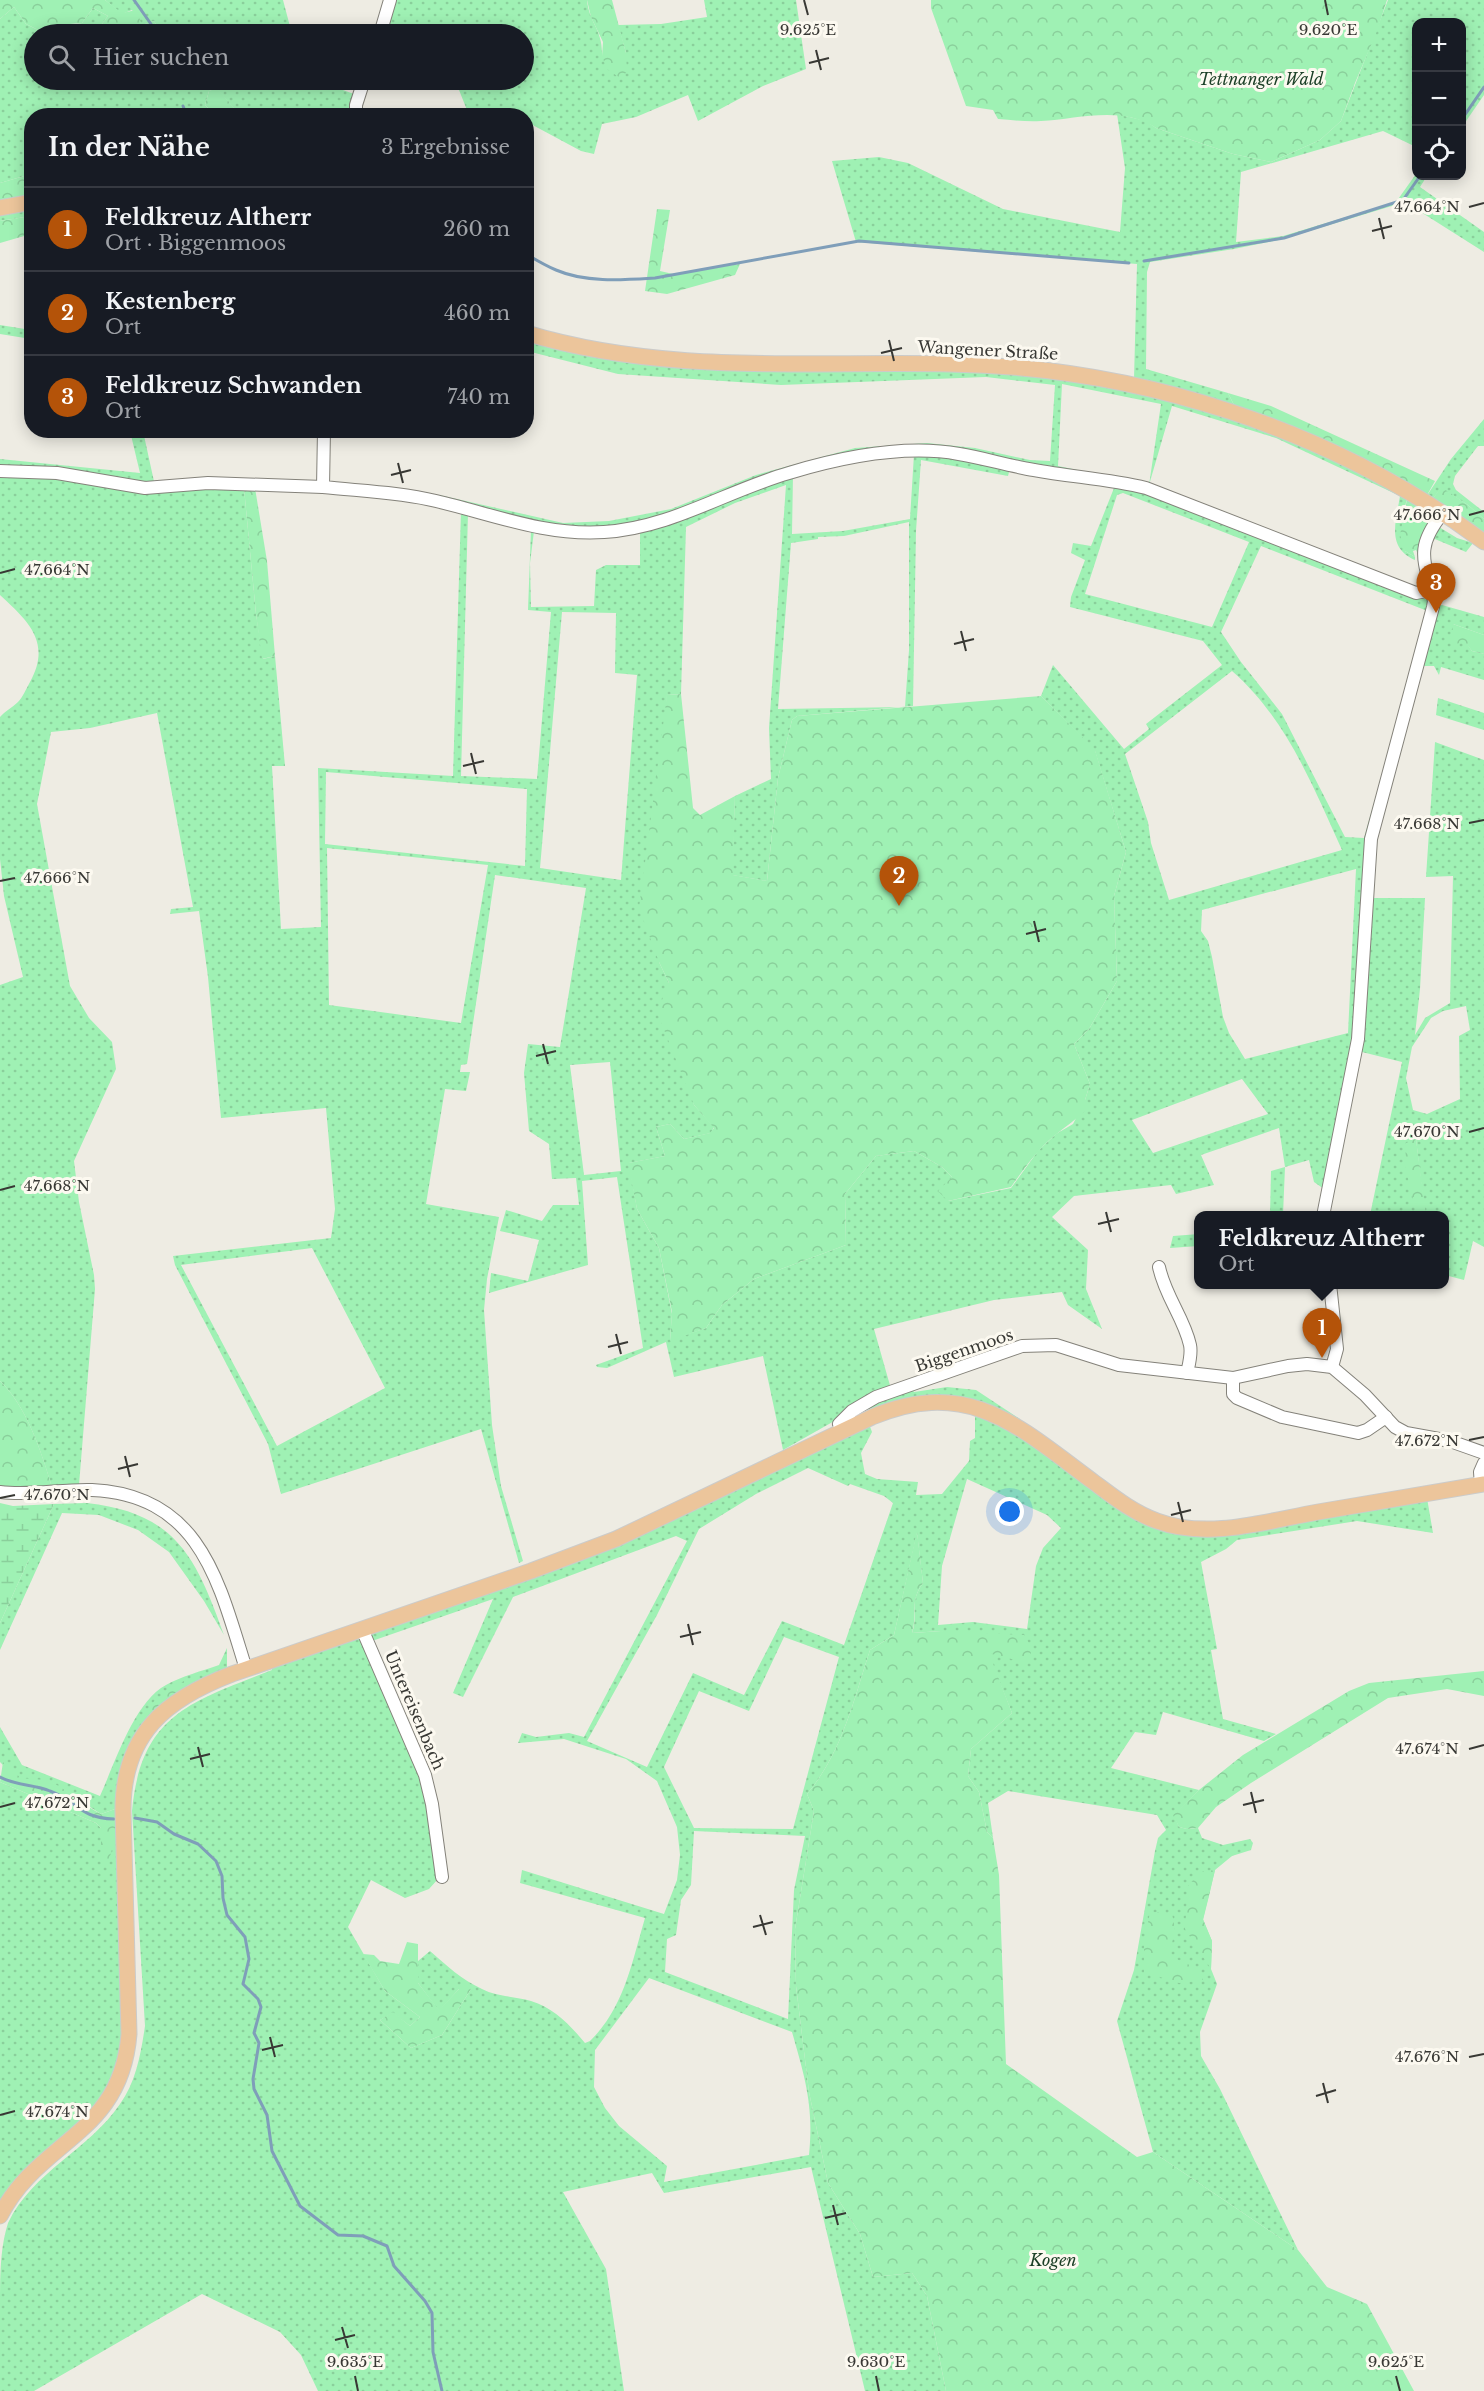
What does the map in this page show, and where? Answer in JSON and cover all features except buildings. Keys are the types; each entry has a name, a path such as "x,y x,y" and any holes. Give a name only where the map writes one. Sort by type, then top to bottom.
{"main road":[{"path":"0,208 24,204"},
{"name":"Wangener Straße","path":"534,335 585,348 675,362 770,365 953,364 1010,366 1084,375 1175,396 1273,427 1363,468 1442,514 1484,543"},
{"path":"0,2217 24,2180 79,2133 100,2111 111,2096 122,2071 129,2034 123,1799 130,1761 153,1722 172,1703 205,1684 531,1571 616,1539 843,1431 889,1410 911,1404 945,1401 970,1405 993,1414 1017,1428 1134,1510 1156,1521 1188,1529 1235,1526 1483,1485"}],"street":[{"path":"383,24 390,0"},
{"path":"357,108 360,90"},
{"path":"323,487 324,438"},
{"path":"0,471 84,476 145,488 208,483 323,487 434,500 530,526 567,533 607,532 692,512 760,482 862,456 920,450 957,453 1031,470 1100,478 1146,488 1416,593 1431,590"},
{"path":"1324,1211 1358,1039 1371,840 1433,607 1424,566 1424,545 1430,529 1442,514"},
{"path":"1159,1268 1163,1287 1190,1344 1187,1373"},
{"path":"1331,1289 1337,1349 1332,1367 1406,1433 1450,1441 1484,1453"},
{"name":"Biggenmoos","path":"843,1431 839,1424 845,1416 876,1397 1022,1346 1056,1345 1119,1365 1233,1378 1288,1366 1332,1367"},
{"path":"1233,1378 1233,1394 1237,1398 1282,1418 1358,1433 1367,1430 1386,1417"},
{"path":"1483,1485 1480,1472 1484,1463"},
{"path":"0,1492 102,1491 137,1499 168,1515 193,1538 210,1564 246,1669"},
{"name":"Untereisenbach","path":"363,1629 425,1775 436,1825 442,1877"}],"green space":[{"path":"0,0 105,0 122,13 136,10 142,24 102,24 108,16 93,8 82,23 26,24 14,7 0,19"},
{"path":"105,0 283,0 289,24 156,24 154,21 141,24 132,10 122,14"},
{"path":"393,0 587,0 590,15 600,39 602,56 626,53 618,25 661,24 707,17 704,0 796,0 806,69 763,86 698,121 688,95 636,117 602,124 594,154 581,151 534,126 534,108 466,108 459,90 534,90 534,24 386,24"},
{"path":"587,0 612,0 626,53 627,72 620,78 607,69 602,56 603,42 591,17"},
{"name":"Tettnanger Wald","path":"931,0 1387,0 1341,121 1320,140 1271,162 1233,154 1129,117 1100,115 1020,121 998,119 993,110 966,106 931,8"},
{"path":"1388,0 1484,0 1484,95 1466,121 1466,18 1412,18 1412,145 1383,131 1241,172 1236,242 1283,236 1396,202 1412,180 1424,180 1420,187 1484,232 1484,252 1405,202 1283,239 1150,262 1147,272 1146,369 1228,393 1235,407 1134,379 1137,264 856,242 832,161 879,157 908,163 1003,209 1120,232 1125,168 1117,114 1146,121 1156,128 1233,154 1271,162 1320,140 1341,121"},
{"path":"14,7 26,24 24,24 24,90 213,90 209,91 205,105 208,108 24,108 24,176 0,183 0,19"},
{"path":"93,8 108,16 102,24 76,24 82,23"},
{"path":"218,90 343,90 354,94 351,108 234,108"},
{"path":"219,90 234,108 208,108 205,105 209,91"},
{"path":"24,176 24,198 0,202 0,183"},
{"path":"24,209 24,217 0,221 0,213"},
{"path":"657,209 670,210 660,271 673,274 740,264 735,275 667,294 645,291"},
{"path":"24,217 24,236 0,243 0,221"},
{"path":"0,325 24,329 24,338 0,334"},
{"path":"534,341 563,350 638,364 712,370 916,369 1017,373 1109,386 1228,416 1329,457 1407,499 1403,514 1405,551 1415,557 1415,560 1406,555 1396,541 1395,524 1400,496 1276,438 1172,406 1149,485 1161,404 1062,384 1058,466 1102,475 962,453 860,455 706,505 628,526 561,530 435,499 439,495 563,523 609,521 671,509 756,475 855,448 927,443 975,448 1030,460 1050,461 1055,385 986,377 781,385 618,374 534,353"},
{"path":"1228,393 1271,406 1435,481 1426,497 1235,407"},
{"path":"1484,419 1484,446 1478,446 1455,476 1453,484 1456,490 1484,512 1484,519 1468,505 1441,488 1432,500 1426,497 1451,459"},
{"path":"132,438 145,438 155,486 0,469 0,459 140,473"},
{"path":"922,453 1010,468 1008,476 921,460 916,531 913,706 905,707 909,650 909,522 844,536 818,537 818,539 791,543 778,709 901,707 797,716 792,720 778,778 767,881 732,875 735,796 771,779 769,728 786,485 735,503 686,527 681,694 667,695 659,962 669,983 694,1105 714,1127 711,1133 684,1139 670,1124 656,1127 665,1156 629,1163 637,1209 659,1248 672,1314 670,1340 706,1328 722,1305 754,1279 846,1245 845,1194 876,1156 914,1151 942,1167 952,1177 948,1201 1011,1188 1038,1151 1056,1134 1073,1124 1090,1084 1074,1044 1089,1029 1117,981 1114,896 1126,852 1095,751 1041,696 1053,665 1124,749 1149,729 1146,724 1222,665 1203,641 1070,607 1071,597 1085,560 1071,553 1073,543 1091,546 1116,483 1145,491 1430,601 1430,612 1261,546 1221,632 1241,662 1282,714 1345,837 1364,838 1385,764 1387,765 1367,848 1358,1019 1324,1189 1314,1182 1309,1160 1285,1167 1279,1128 1201,1155 1214,1185 1176,1194 1171,1185 1074,1196 1052,1217 1088,1250 1086,1289 1102,1329 1068,1305 1062,1292 994,1300 874,1329 891,1389 783,1450 763,1356 674,1377 666,1342 607,1368 597,1367 596,1365 643,1348 617,1177 582,1181 588,1265 489,1293 491,1273 528,1281 539,1240 500,1231 506,1210 542,1221 553,1205 579,1205 576,1178 552,1179 549,1144 529,1131 524,1073 528,1044 560,1047 586,888 495,875 467,1064 461,1065 460,1072 470,1072 466,1091 445,1089 426,1204 499,1217 487,1279 484,1310 492,1425 501,1486 523,1561 519,1563 481,1429 281,1494 268,1444 175,1265 173,1256 331,1238 335,1209 326,1108 221,1118 208,977 199,911 170,914 171,909 193,907 157,713 90,728 51,732 37,804 70,986 89,1018 112,1042 116,1069 74,1161 95,1289 79,1485 52,1487 38,1444 25,1416 18,1403 0,1381 0,985 23,977 4,896 0,859 0,717 23,695 36,668 39,655 38,644 28,623 0,595 0,474 244,488 256,614 263,659 275,656 285,766 272,766 281,929 321,927 318,768 453,776 461,511 468,513 461,776 537,779 551,612 528,610 531,530 534,531 530,563 531,607 594,606 596,570 606,565 640,565 640,529 793,475 792,534 843,531 910,519 914,454","holes":["1123,493 1249,542 1212,627 1085,594 1117,495","562,612 616,613 615,673 637,675 621,880 540,868","1232,671 1251,690 1283,731 1309,778 1342,850 1169,900 1151,843 1148,822 1125,754","326,772 527,789 525,866 325,844","327,848 488,865 461,1023 329,1005","1356,869 1348,1033 1245,1059 1229,1033 1223,1017 1208,941 1201,931 1202,910","610,1062 621,1171 584,1175 570,1065","1242,1079 1268,1114 1153,1153 1132,1120","312,1248 385,1388 277,1446 181,1265"]},
{"path":"1441,487 1484,519 1484,536 1432,500"},
{"path":"244,488 255,488 267,561 275,656 262,659 256,614"},
{"path":"1407,499 1430,517 1421,553 1413,551 1415,557 1405,551 1400,535"},
{"path":"1439,527 1457,538 1473,543 1466,552 1430,537"},
{"path":"1442,605 1484,617 1484,635 1453,624 1472,651 1484,654 1484,680 1441,667 1439,675 1434,666 1423,666 1437,606"},
{"path":"1453,624 1484,635 1484,654 1472,651 1464,641 1455,645 1449,642"},
{"path":"681,694 693,808 700,815 735,796 733,875 767,881 778,778 792,720 797,716 1041,696 1095,750 1126,852 1114,896 1117,981 1089,1029 1074,1044 1090,1084 1085,1100 1088,1108 1042,1147 1011,1187 948,1201 938,1191 952,1177 942,1167 914,1151 876,1156 845,1194 846,1245 754,1279 722,1305 706,1328 670,1341 672,1312 659,1248 637,1209 628,1163 665,1156 656,1127 670,1124 684,1139 710,1133 714,1128 694,1105 657,1012 669,983 639,908 667,695"},
{"path":"1438,698 1484,713 1484,730 1436,715"},
{"path":"1435,742 1484,760 1484,1247 1473,1241 1464,1280 1449,1276 1449,1211 1425,1211 1416,1139 1417,1211 1371,1211 1402,1062 1358,1051 1370,898 1425,898 1415,1035 1425,1018 1450,1003 1453,876 1426,877","holes":["1466,1006 1470,1030 1459,1036 1460,1099 1427,1114 1413,1110 1406,1078 1412,1047 1431,1018 1443,1011"]},
{"path":"1416,1139 1425,1211 1416,1211 1405,1166 1406,1143"},
{"path":"1285,1167 1283,1211 1270,1211 1271,1171"},
{"path":"1194,1234 1194,1246 1170,1248 1173,1236"},
{"path":"0,1381 18,1403 25,1416 38,1444 52,1487 0,1487"},
{"path":"947,1387 976,1390 1020,1419 1016,1423 952,1398 846,1425 864,1407 912,1389 914,1392"},
{"path":"975,1412 1186,1533 1427,1498 1433,1533 1357,1521 1237,1540 1226,1549 1201,1562 1217,1649 1211,1650 1223,1719 1276,1734 1264,1741 1163,1712 1156,1735 1135,1732 1111,1768 1199,1790 1174,1815 1179,1827 1198,1828 1202,1838 1223,1845 1250,1839 1253,1843 1251,1850 1232,1856 1215,1870 1203,1920 1212,1941 1211,1969 1217,1984 1200,2032 1201,2056 1220,2089 1298,2250 1153,2152 1117,2021 1134,1970 1158,1838 1166,1830 1157,1815 1008,1791 988,1803 993,1838 987,1832 979,1792 968,1776 971,1749 1012,1713 988,1653 941,1631 912,1633 916,1597 923,1583 917,1533 894,1635 870,1650 846,1725 829,1761 807,1794 814,1811 795,1929 796,1986 809,2092 828,2183 860,2234 873,2277 912,2273 927,2296 946,2391 865,2391 811,2167 664,2193 652,2173 563,2192 606,2269 624,2391 318,2391 301,2355 280,2332 202,2294 34,2391 0,2391 0,2273 3,2242 8,2223 32,2189 107,2120 126,2095 137,2067 145,2026 132,1811 137,1778 146,1753 159,1732 175,1716 194,1703 217,1692 272,1670 271,1665 357,1636 361,1638 417,1761 431,1811 438,1879 429,1889 405,1898 371,1880 348,1927 385,1991 420,2017 410,2026 393,2013 380,2020 411,2048 442,2035 471,1989 459,1989 439,2011 418,1983 418,1961 430,1951 461,1977 482,1989 494,1994 531,2001 547,2008 585,2043 590,2041 602,2028 619,1999 631,1968 645,1918 520,1883 522,1870 664,1914 677,1880 680,1855 677,1827 657,1781 626,1759 564,1739 518,1743 522,1733 536,1737 569,1733 584,1737 687,1541 676,1536 513,1597 463,1697 453,1693 493,1599 372,1641 368,1633 507,1584 869,1424 872,1432 861,1453 865,1474 877,1479 918,1482 916,1495 942,1494 969,1461 970,1441 975,1438","holes":["808,1468 848,1486 850,1484 884,1496 893,1503 844,1645 782,1621 744,1695 693,1673 647,1767 587,1741 657,1615 699,1529 756,1494","967,1479 1047,1515 1061,1528 1043,1548 1036,1566 1027,1629 973,1622 938,1625 942,1566","784,1637 839,1657 793,1829 694,1828 664,1767 699,1691 749,1711","694,1831 805,1836 794,1890 788,2019 665,1972 667,1939 676,1935 681,1900 691,1885","649,1978 792,2032 809,2107 809,2155 664,2182 667,2166 619,2126 605,2108 594,2087 595,2050"]},
{"path":"0,1503 13,1506 54,1504 0,1623"},
{"path":"87,1503 117,1508 142,1517 162,1529 178,1544 192,1562 203,1583 224,1635 204,1601 169,1552 138,1530 99,1515 62,1513 0,1650 0,1623 54,1504"},
{"name":"Kogen","path":"917,1531 923,1583 916,1596 912,1633 941,1631 1024,1635 1030,1645 1031,1657 1026,1663 989,1653 1012,1713 971,1749 968,1776 979,1792 987,1832 993,1838 999,1875 1006,2064 1137,2157 1153,2152 1298,2250 1327,2287 1367,2304 1414,2391 946,2391 927,2296 912,2273 873,2277 860,2234 828,2183 809,2092 796,1986 795,1929 814,1811 807,1794 829,1761 846,1725 870,1650 894,1635"},
{"path":"227,1648 227,1670 152,1717 118,1811 115,1809 101,1814 54,1784 22,1779 12,1774 0,1762 0,1727 22,1765 100,1796 127,1734 144,1705 166,1685 219,1665"},
{"path":"1484,1671 1484,1696 1447,1689 1388,1698 1251,1783 1216,1807 1198,1828 1179,1827 1173,1815 1199,1790 1243,1755 1349,1691 1369,1683"},
{"path":"184,1681 189,1682 188,1687 152,1717 143,1717 155,1700"},
{"path":"3,1762 10,1770 23,1778 49,1781 57,1785 101,1814 115,1809 119,1824 109,1860 101,1867 101,1828 96,1823 0,1782"},
{"path":"0,1782 96,1823 101,1828 101,1866 119,1824 124,2022 120,2059 102,2100 0,2206"},
{"path":"1215,1870 1203,1919 1212,1941 1211,1969 1185,1929 1188,1886 1200,1872"},
{"path":"1150,1912 1172,1913 1175,1930 1169,1956 1193,1967 1203,1980 1179,1983 1144,1972 1144,1944"},
{"path":"407,1942 418,1944 418,1983 439,2010 459,1989 467,1985 471,1989 442,2035 411,2048 380,2020 393,2012 410,2026 420,2017 385,1991 363,1954 374,1955 380,1961 399,1964"}],"waterway":[{"path":"134,0 151,24"},
{"path":"1466,113 1484,87"},
{"path":"1144,261 1284,238 1403,200 1417,180"},
{"path":"534,259 548,267 568,274 605,280 655,278 859,241 1129,263"},
{"path":"0,1777 60,1795 93,1816 114,1819"},
{"path":"135,1818 157,1822 174,1834 198,1844 216,1861 222,1876 223,1898 227,1915 245,1937 249,1959 243,1984 258,1999 261,2007 254,2033 259,2043 253,2079 254,2089 267,2115 272,2151 300,2206 338,2235 363,2236 387,2246 394,2266 425,2301 432,2313 433,2352 442,2391"}],"place":[{"name":"Feldkreuz Schwanden","path":"1436,613"},
{"name":"Kestenberg","path":"899,906"},
{"name":"Feldkreuz Altherr","path":"1322,1358"}]}
